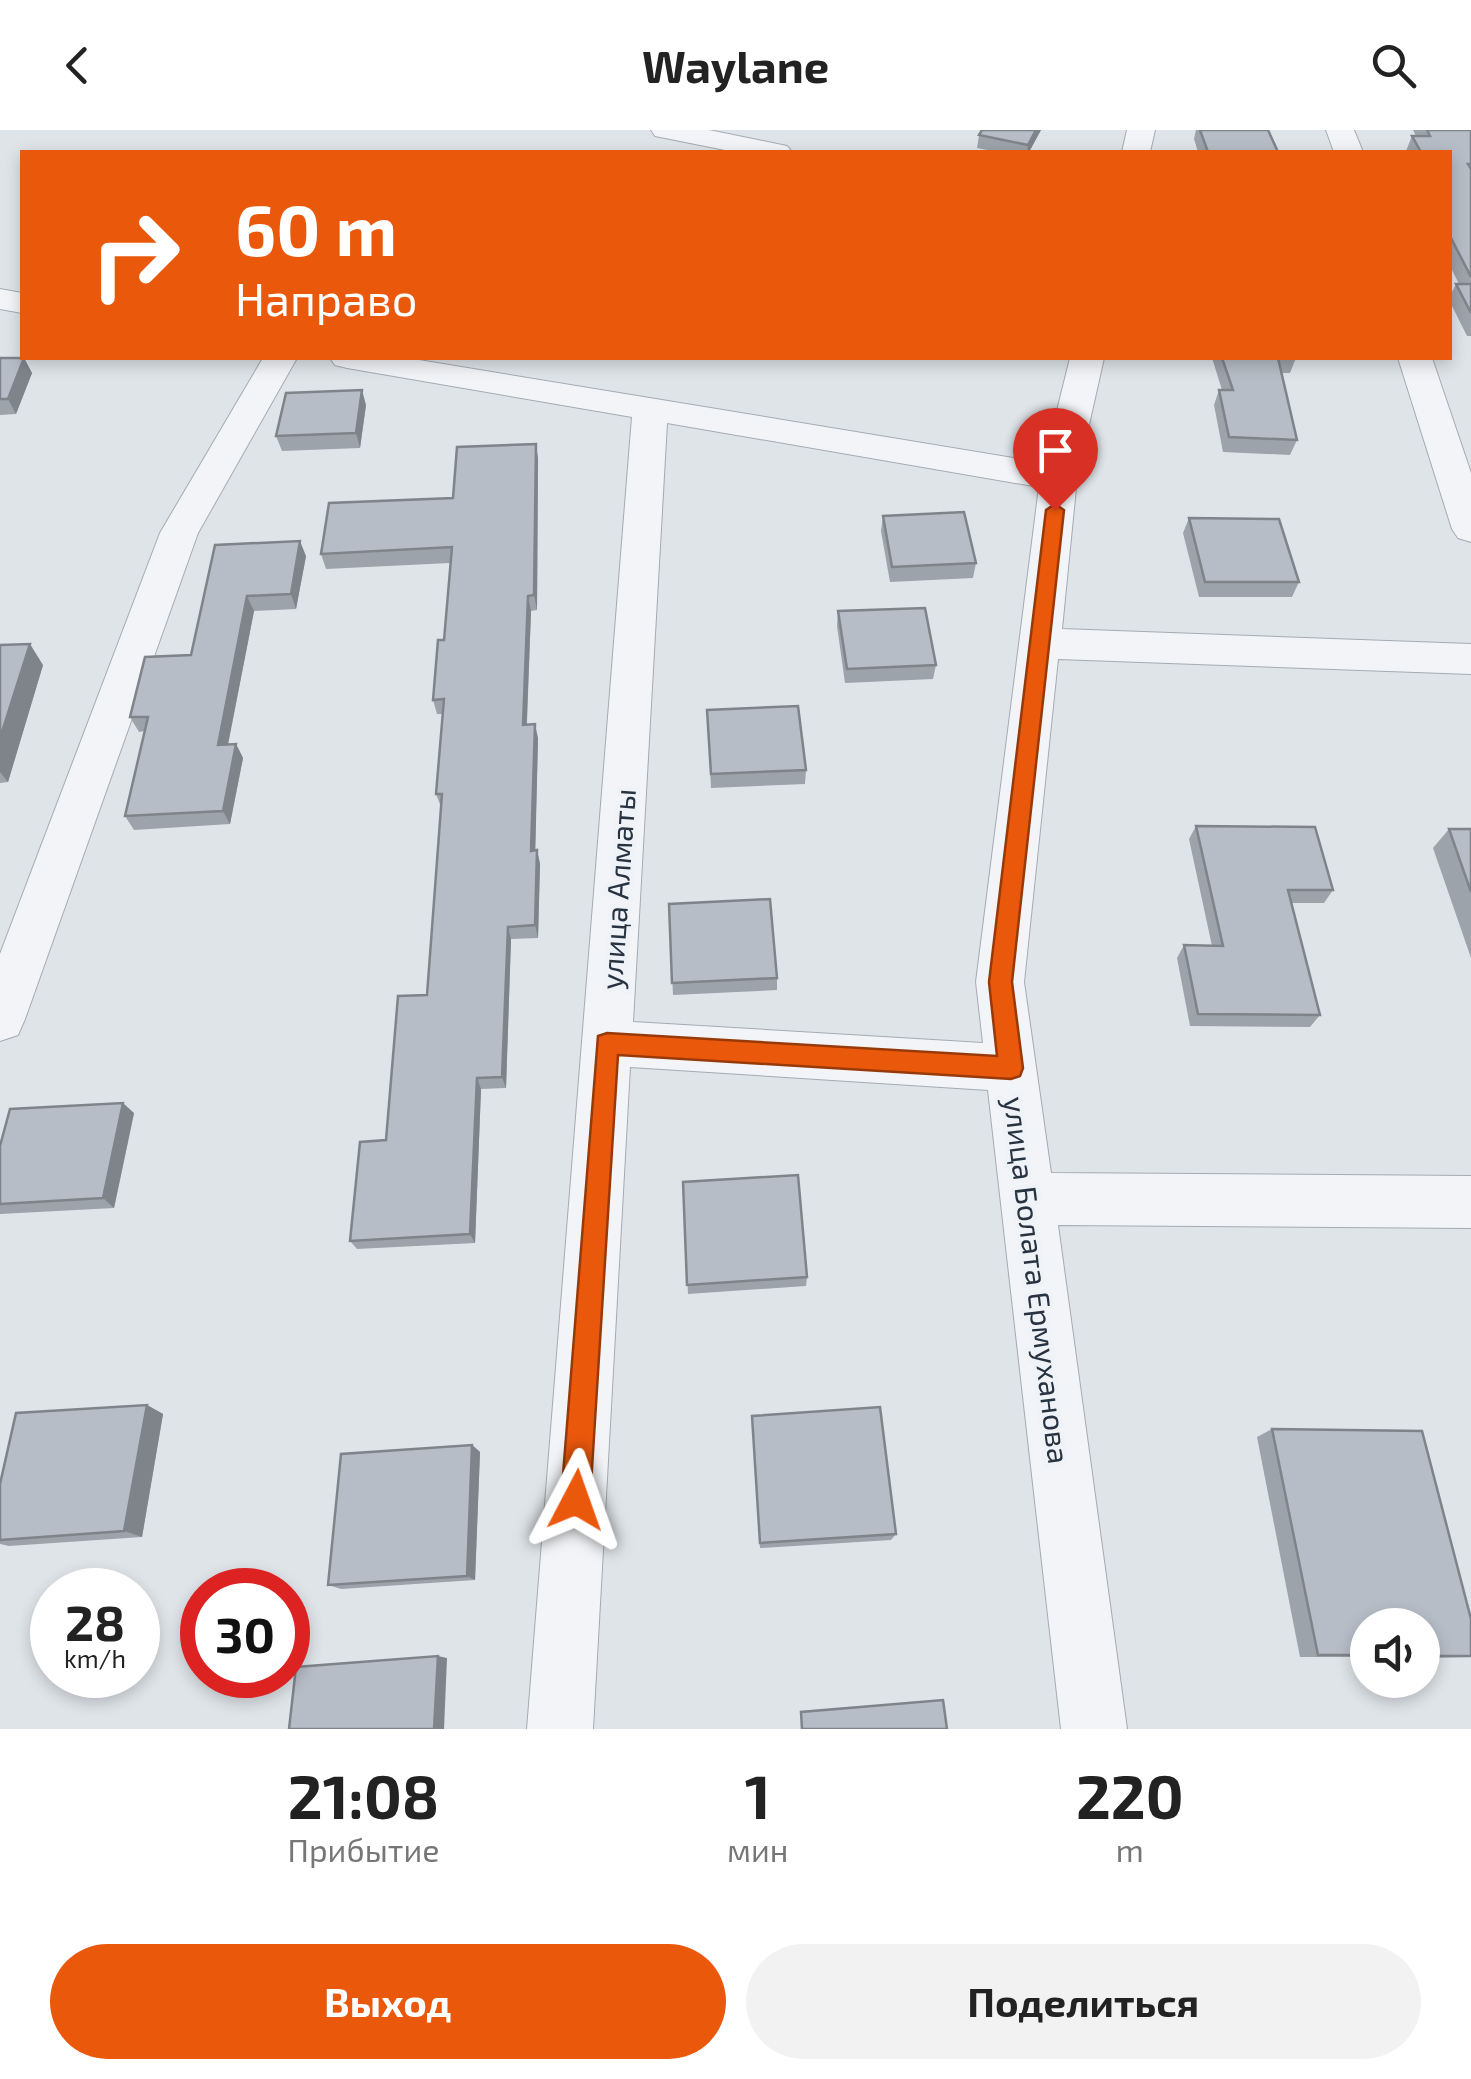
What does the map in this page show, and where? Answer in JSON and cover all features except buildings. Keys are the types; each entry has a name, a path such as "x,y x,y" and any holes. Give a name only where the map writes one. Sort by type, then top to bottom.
{"street":[{"path":"666,130 768,150"},
{"path":"0,1019 178,533 279,360"},
{"path":"359,360 1059,478"},
{"name":"улица Болата Ермуханова","path":"1087,360 1059,478 1000,982 1094,1729"},
{"path":"1416,360 1471,529"},
{"name":"улица Алматы","path":"560,1729 650,409"},
{"path":"1040,643 1471,658"},
{"path":"607,1044 1011,1068"},
{"path":"1028,1199 1471,1202"}],"route":[{"path":"576,1500 607,1044 1011,1068 1000,982 1055,510"}]}
